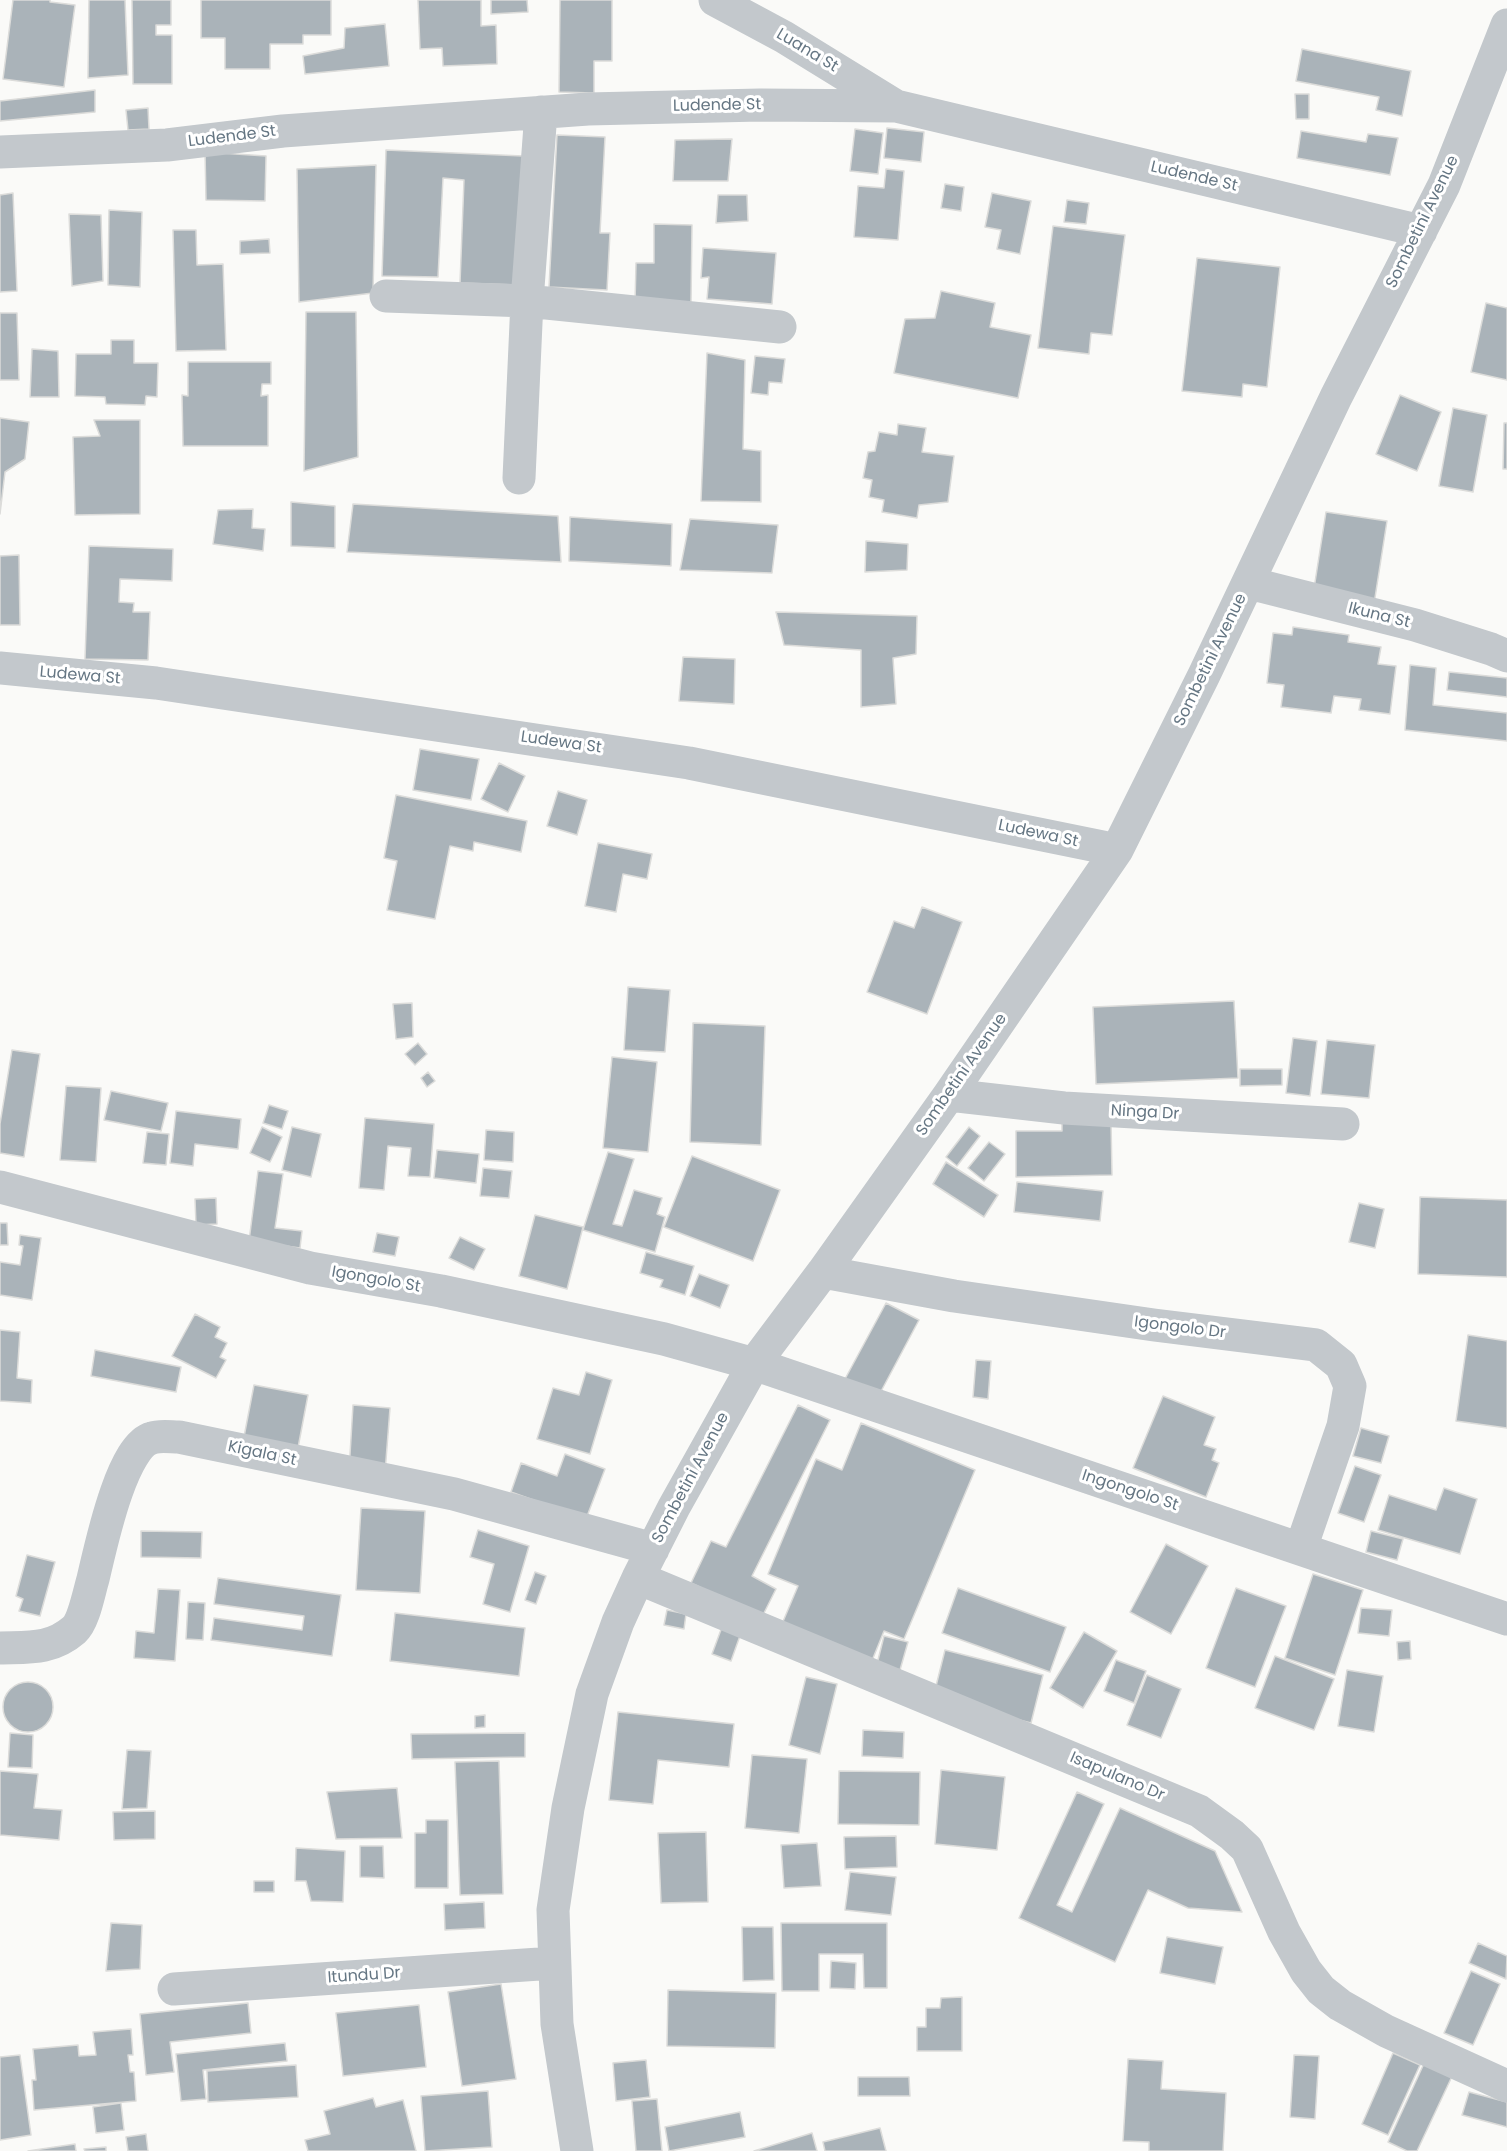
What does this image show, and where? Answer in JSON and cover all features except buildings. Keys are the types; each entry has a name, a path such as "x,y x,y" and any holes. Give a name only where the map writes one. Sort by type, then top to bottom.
{"street":[{"name":"Luana St","path":"715,0 784,37 896,106"},
{"name":"Sombetini Avenue","path":"577,2151 556,2024 553,1910 568,1808 592,1694 618,1622 674,1507 754,1364 823,1272 949,1095 1117,850 1249,583 1336,397 1444,185 1507,25"},
{"name":"Ludende St","path":"0,152 167,146 295,130 588,108 748,105 896,106 1421,231"},
{"path":"519,478 527,301 541,112"},
{"path":"386,296 527,301 780,327"},
{"name":"Ikuna St","path":"1249,583 1415,625 1507,656"},
{"name":"Ludewa St","path":"0,668 156,683 689,763 1117,850"},
{"name":"Ninga Dr","path":"949,1095 1064,1108 1343,1124"},
{"name":"Igongolo St","path":"0,1187 310,1268 441,1291 664,1339 754,1364"},
{"name":"Igongolo Dr","path":"823,1272 954,1296 1154,1325 1316,1345 1341,1365 1350,1386 1343,1426 1301,1548"},
{"name":"Ingongolo St","path":"754,1364 1507,1619"},
{"name":"Kigala St","path":"0,1648 45,1647 75,1630 86,1605 109,1512 136,1450 150,1438 179,1437 454,1494 653,1549"},
{"name":"Isapulano Dr","path":"638,1578 1199,1811 1247,1849 1284,1932 1306,1971 1321,1989 1340,2005 1386,2031 1507,2086"},
{"name":"Itundu Dr","path":"174,1989 554,1963"}]}
